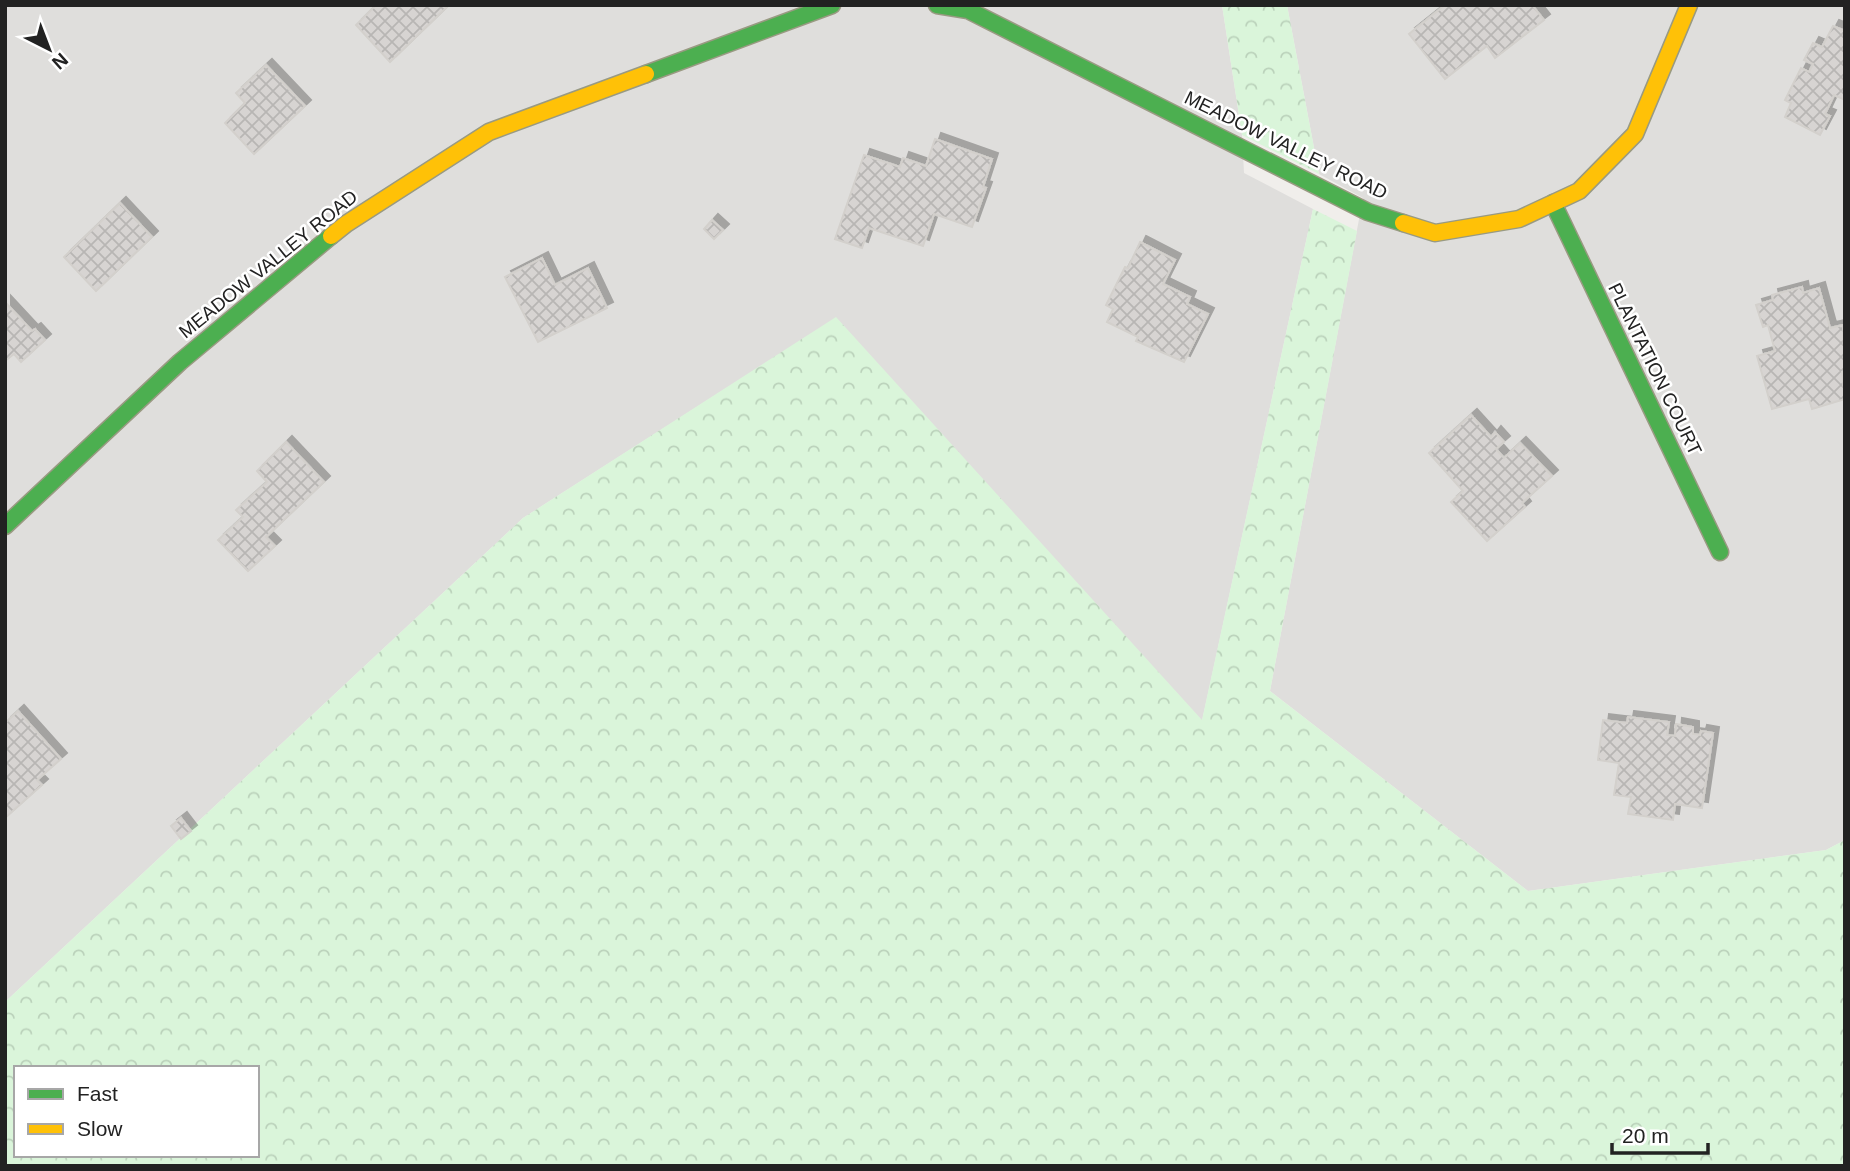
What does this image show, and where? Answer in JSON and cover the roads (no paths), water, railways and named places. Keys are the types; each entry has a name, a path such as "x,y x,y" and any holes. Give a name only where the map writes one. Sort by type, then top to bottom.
{"street":[{"name":"MEADOW VALLEY ROAD","path":"5,526 180,362 346,224 489,132 832,5"},
{"name":"MEADOW VALLEY ROAD","path":"937,5 968,10 1368,212 1435,233 1519,219 1578,191 1635,134 1689,5"},
{"name":"PLANTATION COURT","path":"1553,203 1720,552"}]}
